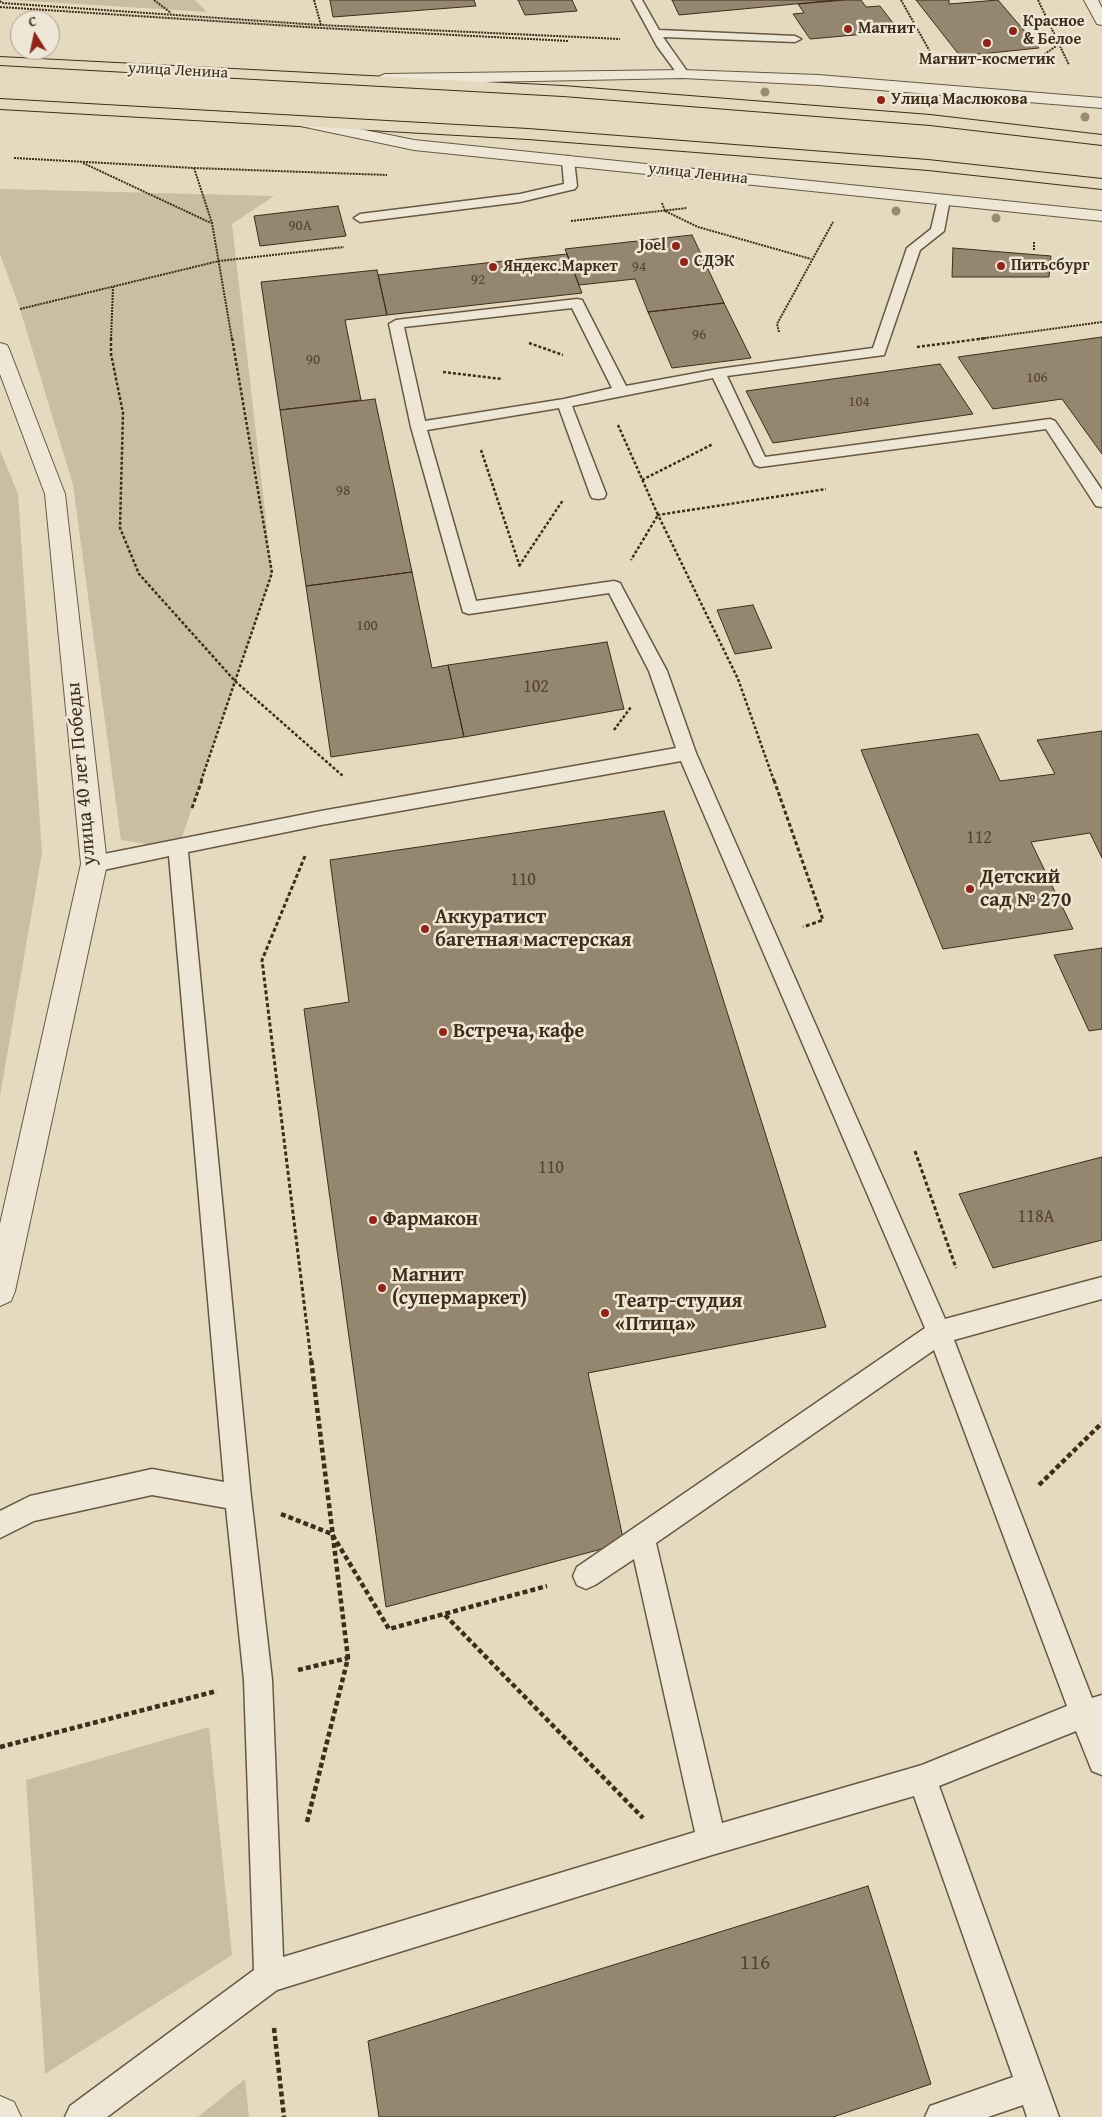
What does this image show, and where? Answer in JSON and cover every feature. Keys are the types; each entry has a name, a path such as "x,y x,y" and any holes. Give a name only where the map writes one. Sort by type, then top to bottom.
{"main road":[{"name":"улица Ленина","path":"0,61 563,91 859,114 1102,140"},
{"path":"107,110 131,68"},
{"name":"улица Ленина","path":"0,104 528,134 928,164 1102,184"}],"street":[{"path":"1091,0 1102,21"},
{"name":"улица Ленина","path":"356,80 683,74 818,80 1102,103"},
{"name":"улица Ленина","path":"296,121 414,144 1102,216"},
{"name":"улица 40 лет Победы","path":"0,348 55,494 94,864 0,1291"}],"lane":[{"path":"637,0 658,37 683,74"},
{"path":"658,37 795,39"},
{"path":"360,218 520,198 571,186 568,160"},
{"path":"419,427 564,404 718,373 879,352 914,248 937,231 944,199"},
{"path":"621,391 578,302 396,324 419,427 469,608 614,587 658,672 687,753 939,1332 1008,1515 1092,1711 1102,1761"},
{"path":"718,373 760,462 1050,424 1102,502"},
{"path":"564,404 598,494"},
{"path":"94,864 178,849 321,818 687,753"},
{"path":"178,849 238,1497 258,1680 269,1978"},
{"path":"586,1576 939,1332 1102,1288"},
{"path":"0,1525 30,1509 152,1482 238,1497"},
{"path":"642,1538 712,1841"},
{"path":"81,2117 269,1978 712,1841 922,1779 1092,1711"},
{"path":"922,1779 1034,2086 1043,2117"},
{"path":"941,2117 1034,2086"}],"path":[{"path":"154,0 176,19"},
{"path":"314,0 321,28"},
{"path":"1038,0 1069,65 1077,66"},
{"path":"0,2 320,25 658,37"},
{"path":"0,7 321,28 575,41"},
{"path":"1032,63 1059,44"},
{"path":"923,55 933,56"},
{"path":"1032,63 1041,63"},
{"path":"80,162 212,223"},
{"path":"178,849 272,573 212,223 194,168"},
{"path":"647,168 666,211 698,227 811,259"},
{"path":"786,364 778,324 811,259 831,224 868,201 876,192"},
{"path":"113,287 111,354 123,413 120,528 139,574 235,680 378,808"},
{"path":"879,352 1102,322"},
{"path":"529,343 611,372"},
{"path":"470,419 530,599"},
{"path":"642,480 744,429"},
{"path":"519,566 586,464"},
{"path":"768,939 823,920 738,679 658,515 834,488"},
{"path":"584,770 658,672"},
{"path":"305,1832 348,1658 262,960 321,818"},
{"path":"915,1151 975,1322"},
{"path":"1008,1515 1102,1423"},
{"path":"238,1497 332,1534 389,1629 586,1576"},
{"path":"444,1614 677,1853"},
{"path":"0,1747 348,1658"},
{"path":"269,1978 284,2117"}],"shaded area":[{"path":"13,0 195,0 207,12"},
{"path":"0,189 274,196 232,224 272,573 178,849 121,840 73,485 20,309 0,254"},
{"path":"0,450 18,494 42,853 0,1096"},
{"path":"209,1727 232,1955 45,2074 26,1780"},
{"path":"245,2079 249,2117 198,2117"}],"building":[{"path":"330,0 474,0 476,6 333,17"},
{"path":"518,0 572,0 577,11 525,15"},
{"path":"672,0 837,0 679,15"},
{"path":"861,0 866,7 880,6 899,31 810,39 793,14 804,13 798,4"},
{"path":"916,0 949,0 949,4 998,0 1039,48 960,56"},
{"path":"338,206 346,236 260,246 254,216"},
{"path":"692,235 724,303 648,312 635,279 579,285 565,249"},
{"name":"Питьсбург","path":"953,248 1051,256 1049,277 952,277"},
{"path":"567,254 582,293 387,315 378,275"},
{"path":"377,270 387,315 345,320 361,400 280,410 261,282"},
{"path":"724,303 751,358 672,368 648,312"},
{"path":"1102,337 1102,454 1062,399 993,409 958,357"},
{"path":"940,364 973,414 773,443 746,391"},
{"path":"375,399 412,572 306,586 280,410"},
{"path":"412,572 432,668 448,665 464,737 331,757 306,586"},
{"path":"753,605 772,648 735,654 717,610"},
{"path":"607,642 624,709 464,737 448,665"},
{"path":"1102,731 1102,858 1090,833 1031,842 1073,929 943,949 861,750 978,734 1000,781 1055,774 1037,740"},
{"path":"664,811 826,1327 588,1373 624,1543 386,1607 304,1009 349,1002 330,860"},
{"path":"1102,948 1102,1029 1089,1031 1054,955"},
{"path":"1102,1157 1102,1240 993,1268 959,1194"},
{"path":"868,1886 931,2084 833,2117 379,2117 368,2041"}],"place":[{"name":"Магнит","path":"848,29"},
{"name":"Красное & Белое","path":"1013,31"},
{"name":"Магнит-косметик","path":"987,43"},
{"name":"Улица Маслюкова","path":"881,100"},
{"name":"Joel","path":"676,246"},
{"name":"СДЭК","path":"684,262"},
{"name":"Питьсбург","path":"1001,266"},
{"name":"Яндекс.Маркет","path":"493,267"},
{"name":"Детский сад № 270","path":"970,889"},
{"name":"Аккуратист багетная мастерская","path":"425,929"},
{"name":"Встреча, кафе","path":"443,1032"},
{"name":"Фармакон","path":"373,1220"},
{"name":"Магнит (супермаркет)","path":"382,1288"},
{"name":"Театр-студия «Птица»","path":"605,1313"}]}
